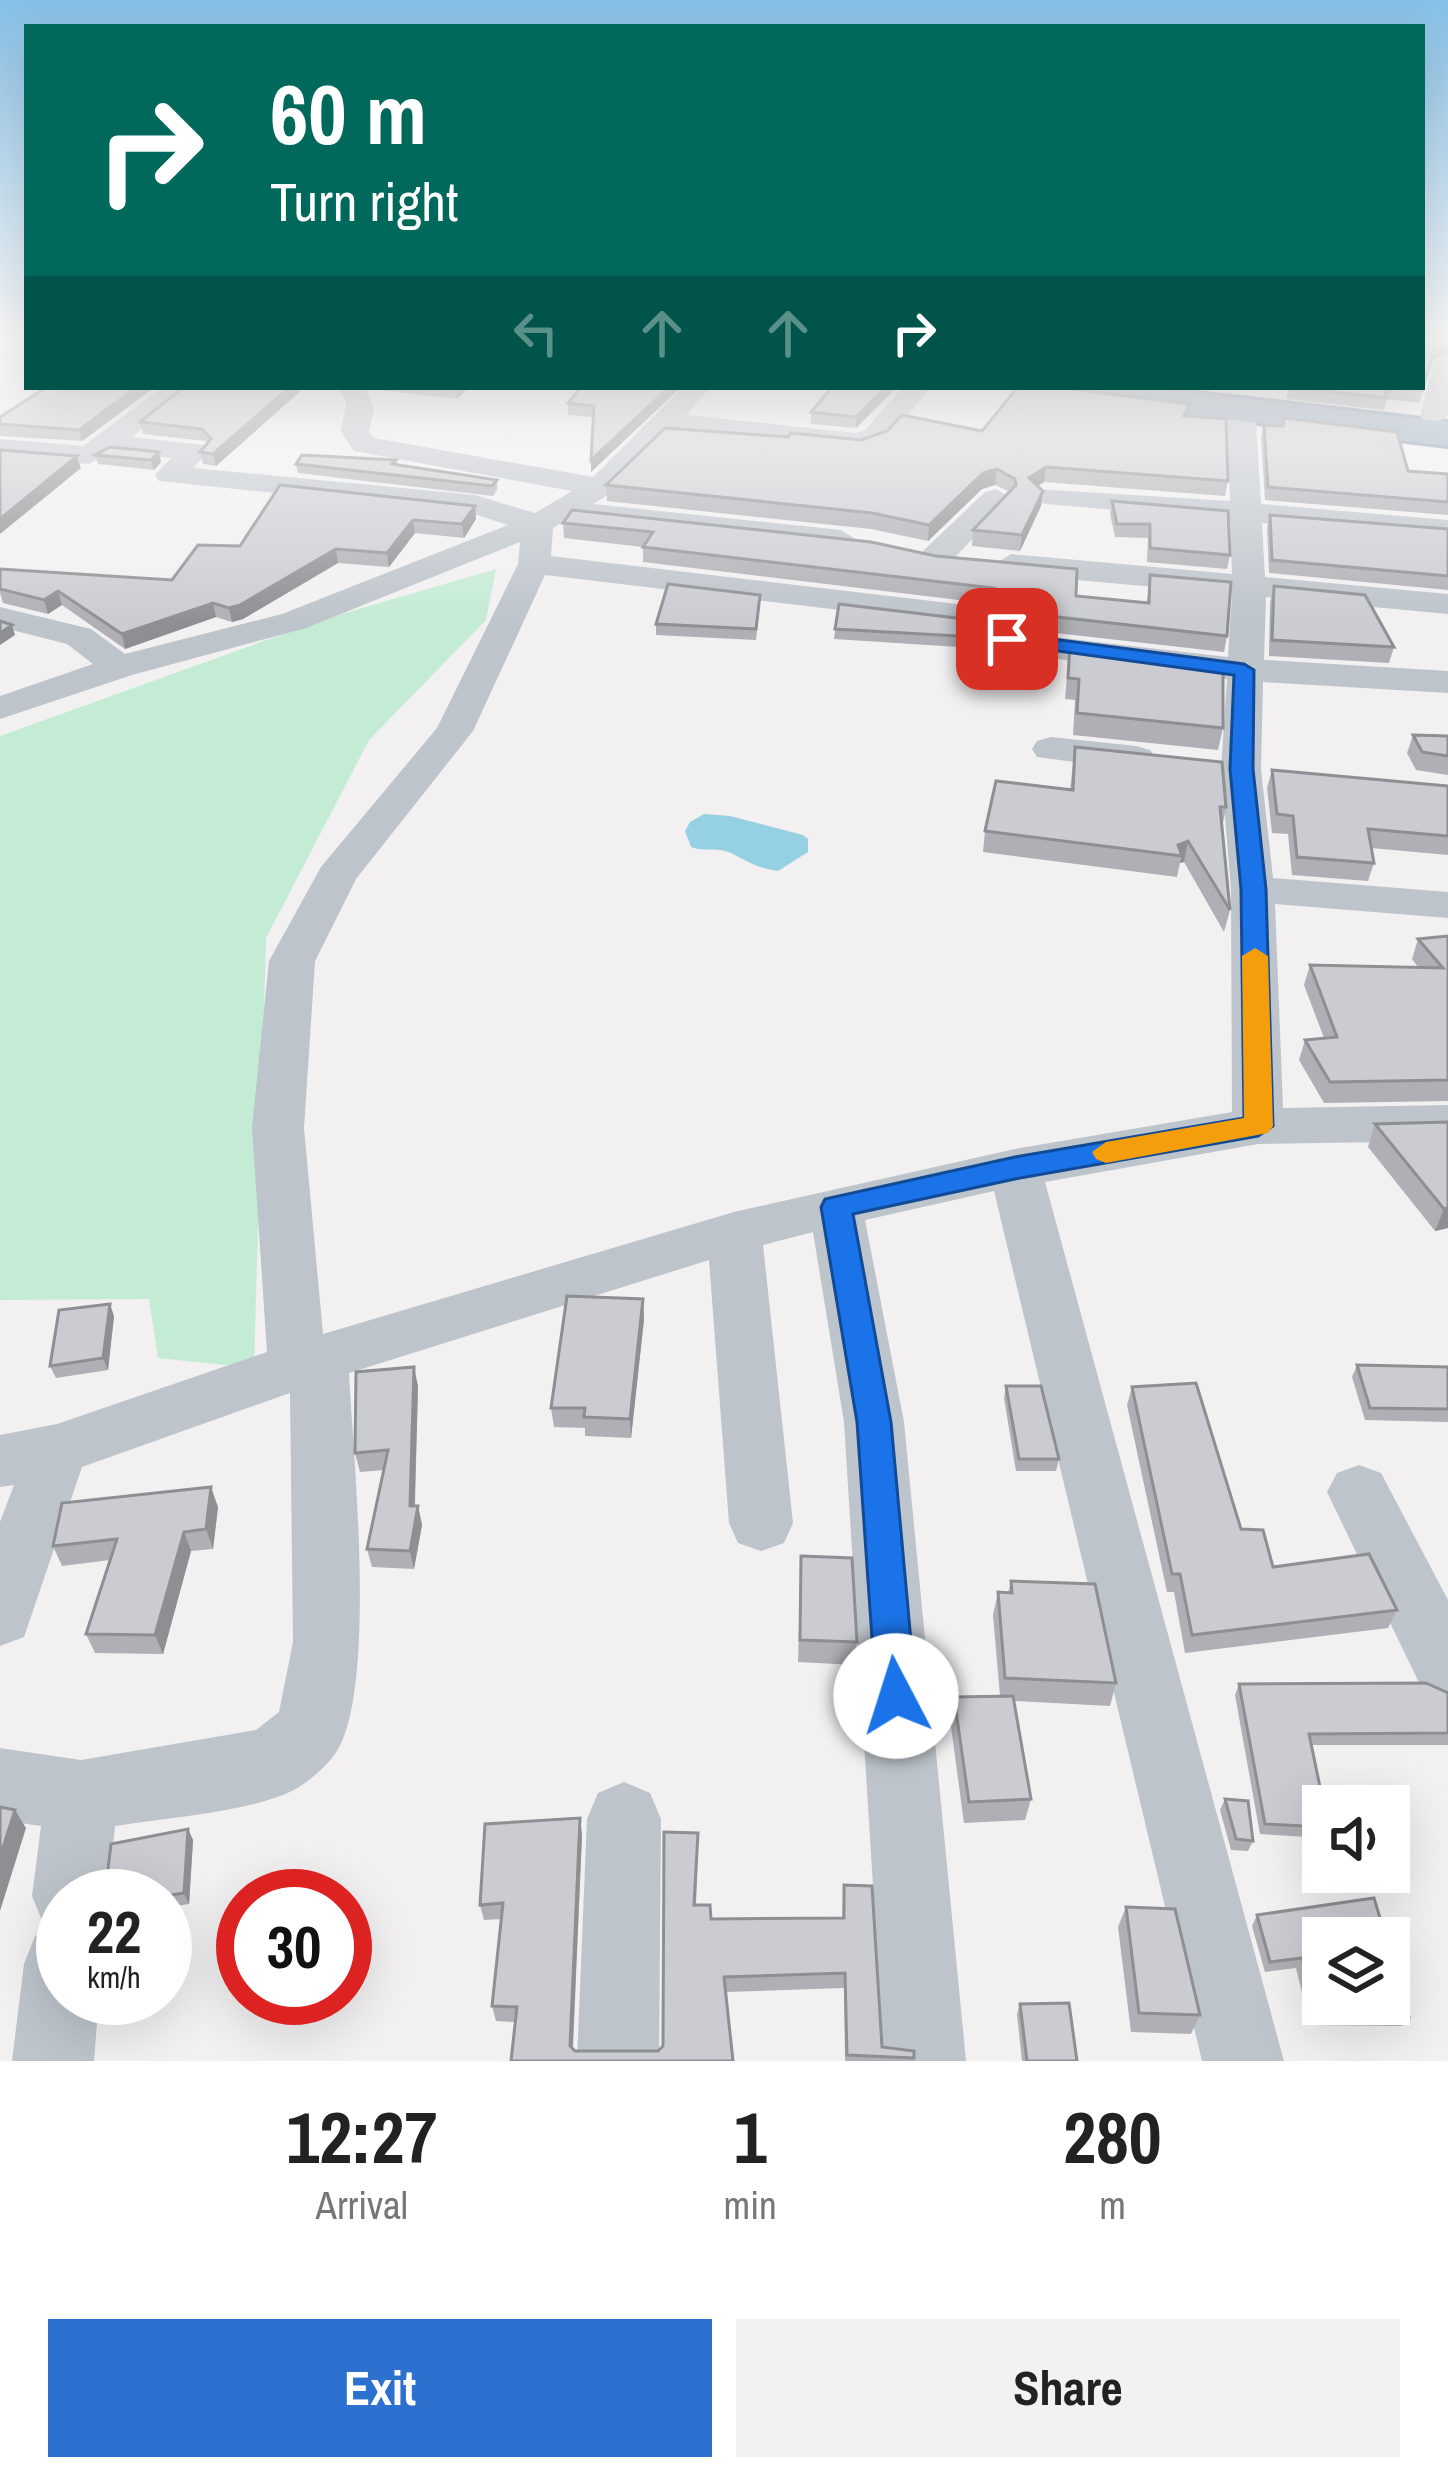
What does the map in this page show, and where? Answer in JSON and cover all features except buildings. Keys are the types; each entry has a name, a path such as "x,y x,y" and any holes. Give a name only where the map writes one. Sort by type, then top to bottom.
{"street":[{"path":"0,448 89,455 119,432"},
{"path":"356,432 364,445 600,487"},
{"path":"0,708 119,667 294,621 545,533 655,432"},
{"path":"769,432 859,442 878,432"},
{"path":"1256,432 1246,514 1249,588 1241,769 1253,889 1258,1126"},
{"path":"105,443 194,451 170,475 475,504 545,533 991,618 1001,622 1011,642 1244,670 1448,682"},
{"path":"1046,495 1448,529"},
{"path":"996,498 925,554 1448,604"},
{"path":"545,533 872,543"},
{"path":"0,1784 81,1796 272,1763 310,1731 327,1642 308,1364 278,1128 292,961 336,875 454,731 545,533"},
{"path":"0,617 79,637 119,667"},
{"path":"1051,749 1287,774"},
{"path":"1253,889 1448,905"},
{"path":"0,1615 29,1456 734,1232 836,1207 1015,1168 1258,1126 1448,1123"},
{"path":"1015,1168 1244,2061"},
{"path":"836,1207 874,1422 925,2061"},
{"path":"734,1232 761,1523"},
{"path":"1359,1492 1448,1670"},
{"path":"73,1869 81,1796"},
{"path":"618,2061 624,1819"},
{"path":"53,2061 57,2025"}],"green space":[{"path":"496,569 486,620 369,740 266,938 254,1368 158,1358 149,1299 0,1300 0,736 328,618"}],"water":[{"path":"704,814 803,835 808,839 808,852 778,871 726,851 691,847 685,831"}],"slow traffic":[{"path":"1106,1152 1258,1126 1255,956"}],"route":[{"path":"896,1696 874,1422 836,1207 1015,1168 1258,1126 1253,889 1241,769 1244,670 1007,639"}]}
